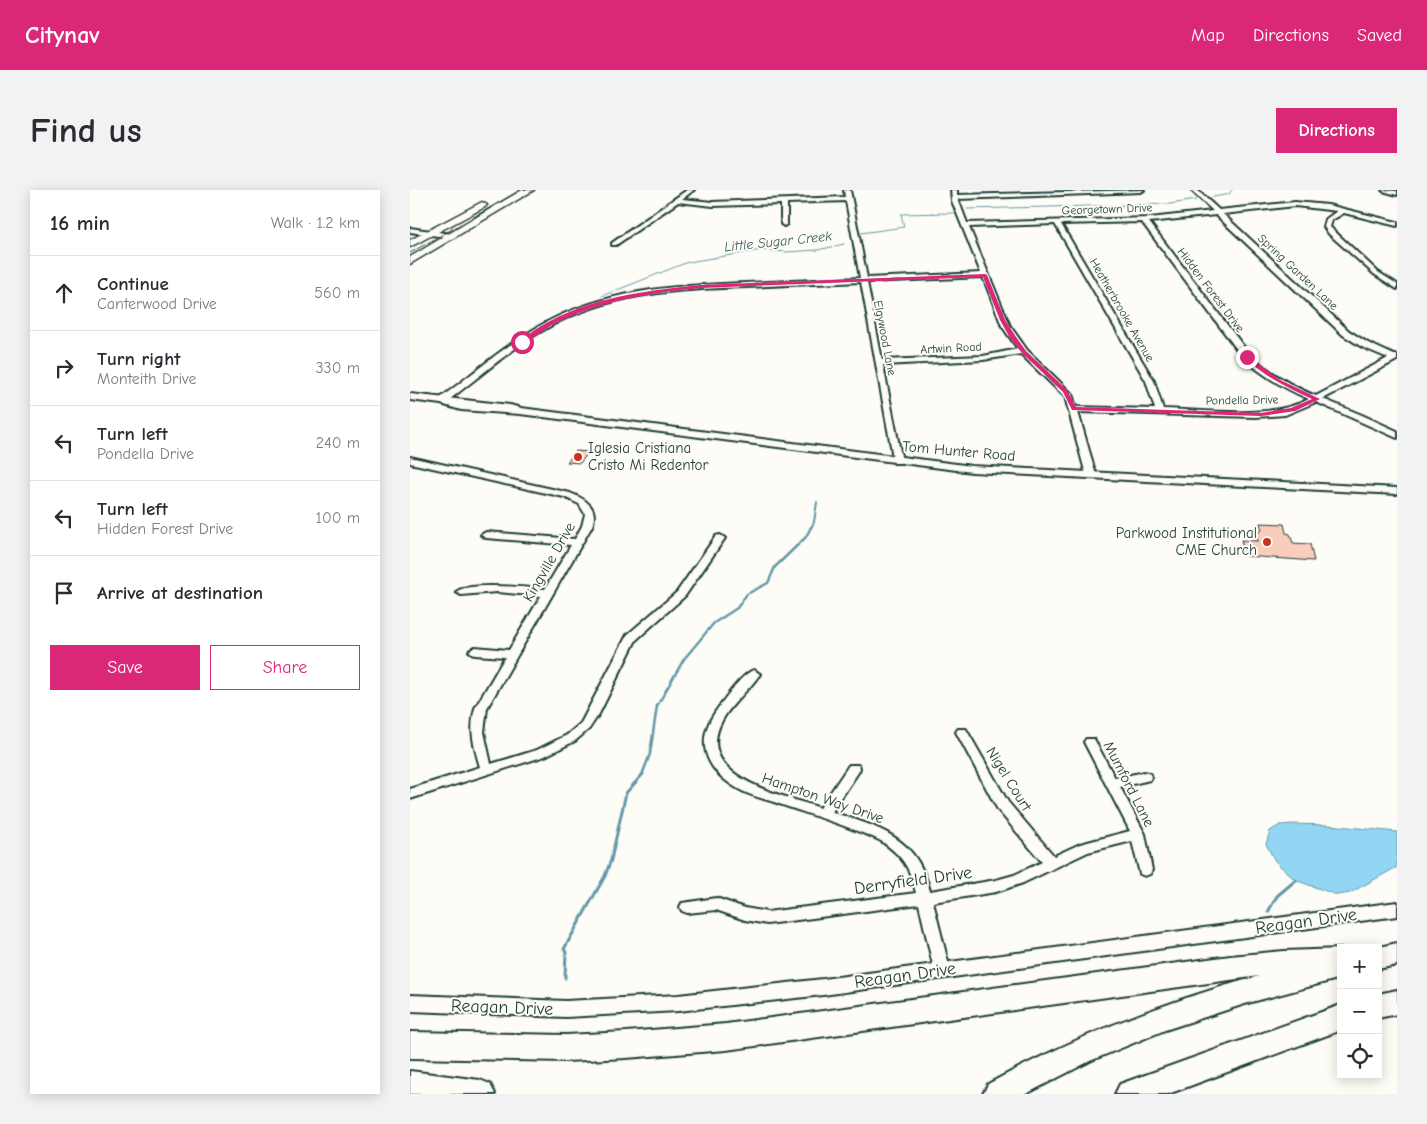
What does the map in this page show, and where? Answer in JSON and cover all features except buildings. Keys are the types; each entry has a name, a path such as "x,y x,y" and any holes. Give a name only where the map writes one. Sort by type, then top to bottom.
{"highway":[{"path":"1382,957 1397,954"},
{"path":"410,1045 484,1048 568,1048 717,1038 1230,968 1284,962 1337,960"},
{"path":"998,1094 1049,1066 1128,1030 1177,1012 1273,984 1337,968"},
{"path":"1382,1005 1397,1002"},
{"path":"1130,1094 1337,1018"},
{"path":"410,1085 480,1094"}],"main road":[{"path":"410,261 529,190"},
{"path":"410,244 489,201"}],"street":[{"path":"614,244 691,190"},
{"name":"Elgywood Lane","path":"848,190 848,199 897,461"},
{"path":"1091,475 1074,409 1065,391 1023,351 1006,326 954,193 1142,190"},
{"name":"Spring Garden Lane","path":"1194,190 1346,333 1365,345 1396,357"},
{"path":"1385,190 1397,193"},
{"path":"677,200 713,204 848,199"},
{"path":"784,201 784,224"},
{"name":"Georgetown Drive","path":"965,225 1144,220 1295,204 1342,211 1397,224"},
{"path":"1342,211 1329,219 1328,227 1330,233 1376,273 1397,287"},
{"name":"Hidden Forest Drive","path":"1144,220 1247,357 1259,368 1276,380 1370,421 1397,435"},
{"name":"Heatherbrooke Avenue","path":"1057,222 1150,381 1160,412"},
{"path":"410,230 452,236"},
{"path":"442,402 536,332 565,316 602,303 650,292 693,287 985,275"},
{"name":"Artwin Road","path":"879,362 983,358 1023,351"},
{"name":"Pondella Drive","path":"1074,409 1274,414 1293,410 1317,399 1396,357"},
{"name":"Tom Hunter Road","path":"410,397 501,407 520,412 972,469 1397,491"},
{"name":"Kingville Drive","path":"410,460 576,498 586,504 591,517 481,708 476,720 476,733 487,771"},
{"path":"486,535 577,542"},
{"path":"410,794 553,749 571,738 585,726 593,714 631,638 680,594 720,538"},
{"path":"461,592 497,589 548,593"},
{"path":"475,651 512,654"},
{"name":"Hampton Way Drive","path":"754,674 720,712 710,730 713,757 717,766 726,775 747,788 877,834 896,845 914,864 942,970"},
{"name":"Nigel Court","path":"962,732 1003,806 1052,864"},
{"name":"Mumford Lane","path":"1090,742 1138,834 1145,870"},
{"path":"823,814 854,768"},
{"path":"1111,784 1145,777"},
{"name":"Derryfield Drive","path":"687,907 716,904 745,914 768,918 996,886 1052,864 1085,848 1138,834"},
{"name":"Reagan Drive","path":"410,1003 516,1008 622,1007 686,1002 823,987 1397,909"}],"water":[{"path":"1280,825 1329,825 1397,832 1397,867 1350,893 1337,895 1295,880 1275,861 1266,844 1270,831"}],"waterway":[{"name":"Little Sugar Creek","path":"1209,198 1229,194 1232,190"},
{"name":"Little Sugar Creek","path":"967,209 1170,204 1196,200"},
{"name":"Little Sugar Creek","path":"861,233 904,227 901,214 953,213"},
{"name":"Little Sugar Creek","path":"602,296 688,262 762,250 787,252 818,250 844,244"},
{"path":"811,528 814,522 817,502"},
{"path":"642,775 650,754 657,706 684,659 714,623 737,608 747,594 768,583 775,567 806,537 811,527"},
{"path":"565,978 566,952 564,949 605,876 611,860 626,793 643,774"},
{"path":"1268,912 1277,896 1296,880"}],"tram line":[{"path":"410,253 521,190"}],"place":[{"name":"Iglesia Cristiana Cristo Mi Redentor","path":"578,457"},
{"name":"Parkwood Institutional CME Church","path":"1267,542"}],"route":[{"path":"522,342 553,322 595,305 634,295 675,288 985,275 1003,320 1013,338 1024,352 1065,391 1074,409 1274,414 1293,410 1317,399 1276,380 1247,357"}]}
